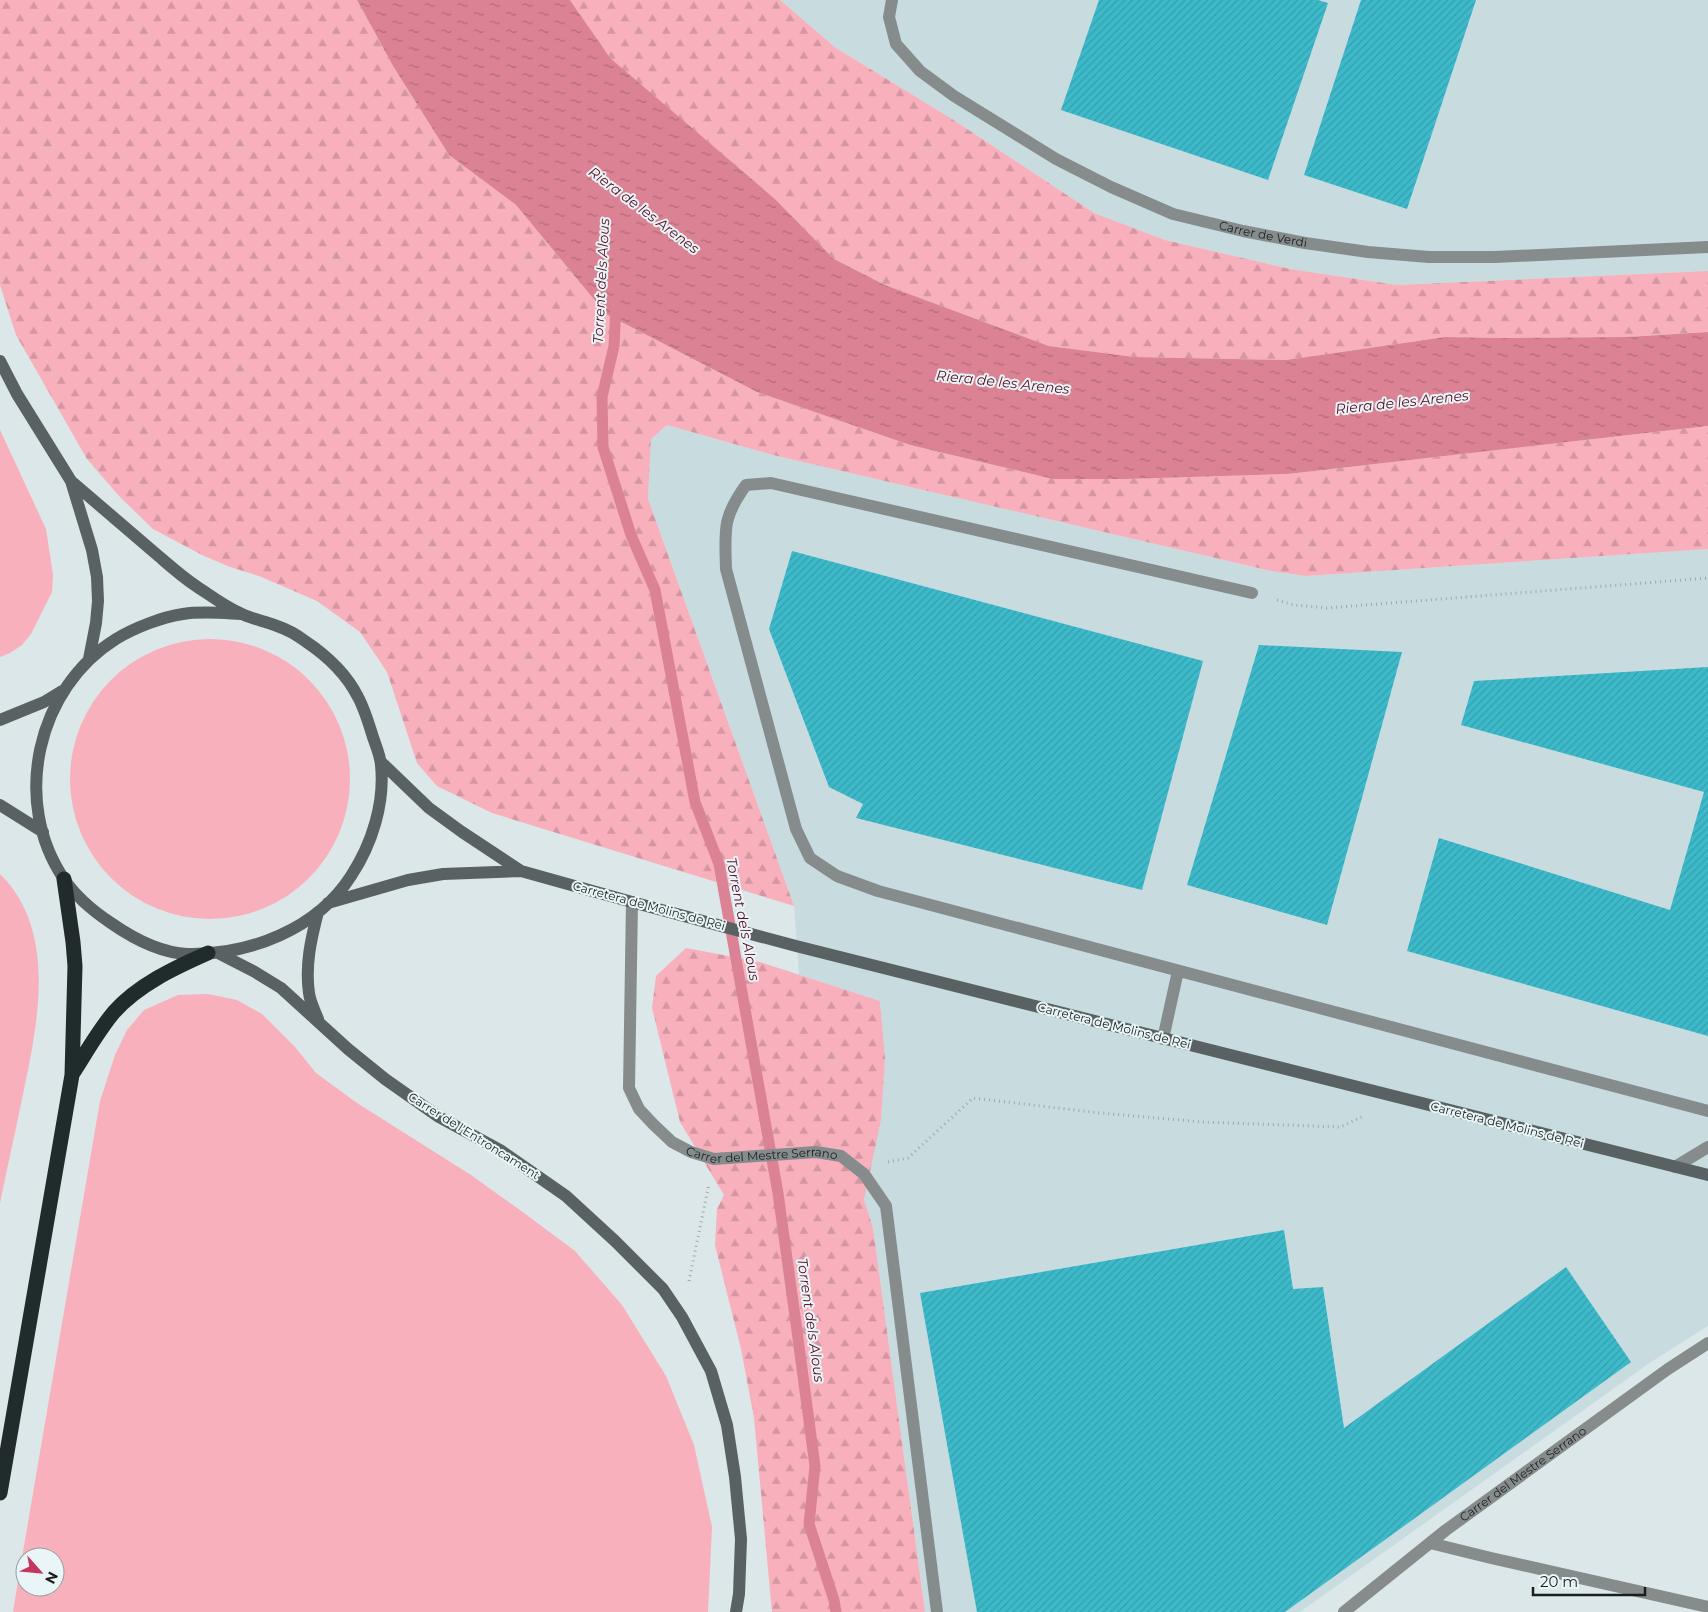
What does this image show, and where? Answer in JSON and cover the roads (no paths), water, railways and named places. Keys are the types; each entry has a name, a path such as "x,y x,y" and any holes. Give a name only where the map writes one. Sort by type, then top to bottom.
{"highway":[{"path":"0,1493 72,1074 75,966 64,879"},
{"path":"72,1074 114,1012 149,984 172,969 213,953"}],"main road":[{"path":"0,362 17,394 71,481 92,550 97,577 96,623 89,659"},
{"path":"71,481 191,583 241,614 278,626 303,639 325,655 358,696 381,762 382,788 371,836 360,862 348,880 328,903 301,924 275,938 239,949 213,953 184,954 134,939 103,918 81,899 64,879 50,852 43,832 37,800 37,772 40,750 54,709 64,689 89,659 117,638 152,623 183,614 212,612 241,614"},
{"path":"0,720 44,702 64,689"},
{"name":"Carretera de Molins de Rei","path":"381,762 429,808 521,871"},
{"path":"0,806 43,832"},
{"name":"Carretera de Molins de Rei","path":"328,903 408,880 443,874 521,871 796,946 1708,1175"},
{"name":"Carrer de l'Entroncament","path":"318,912 308,951 308,975 309,995 319,1022"},
{"name":"Carrer de l'Entroncament","path":"213,953 255,972 281,988 348,1049 385,1079 439,1117 500,1150 566,1196 616,1241 656,1282 682,1316 711,1371 727,1425 741,1539 739,1594 736,1612"}],"street":[{"name":"Carrer de Verdi","path":"892,0 888,17 896,44 920,71 954,96 1056,159 1110,187 1173,214 1243,231 1305,243 1368,252 1429,257 1495,257 1708,247"},
{"path":"1252,592 771,482 746,485 733,503 725,527 726,569 796,828 810,858 838,876 878,891 1708,1111"},
{"name":"Carrer del Mestre Serrano","path":"632,902 629,1088 639,1109 672,1142 691,1152 714,1159 816,1152 841,1156 864,1174 886,1206 937,1612"},
{"path":"1163,1039 1178,971"},
{"path":"1676,1167 1708,1147"},
{"name":"Carrer del Mestre Serrano","path":"1344,1612 1430,1542 1668,1369 1708,1343"},
{"path":"1430,1542 1491,1558 1708,1607"}],"water":[{"name":"Riera de les Arenes","path":"357,0 570,0 610,58 775,199 834,259 885,285 1049,346 1135,357 1286,360 1445,337 1627,337 1708,332 1708,426 1288,474 1127,479 1053,479 910,445 757,392 606,314 516,205 449,155 393,66"}],"waterway":[{"name":"Torrent dels Alous","path":"616,305 614,346 602,397 603,447 631,535 655,590 695,802 719,864 778,1193 795,1316 815,1466 809,1524 834,1600 836,1612"}]}
